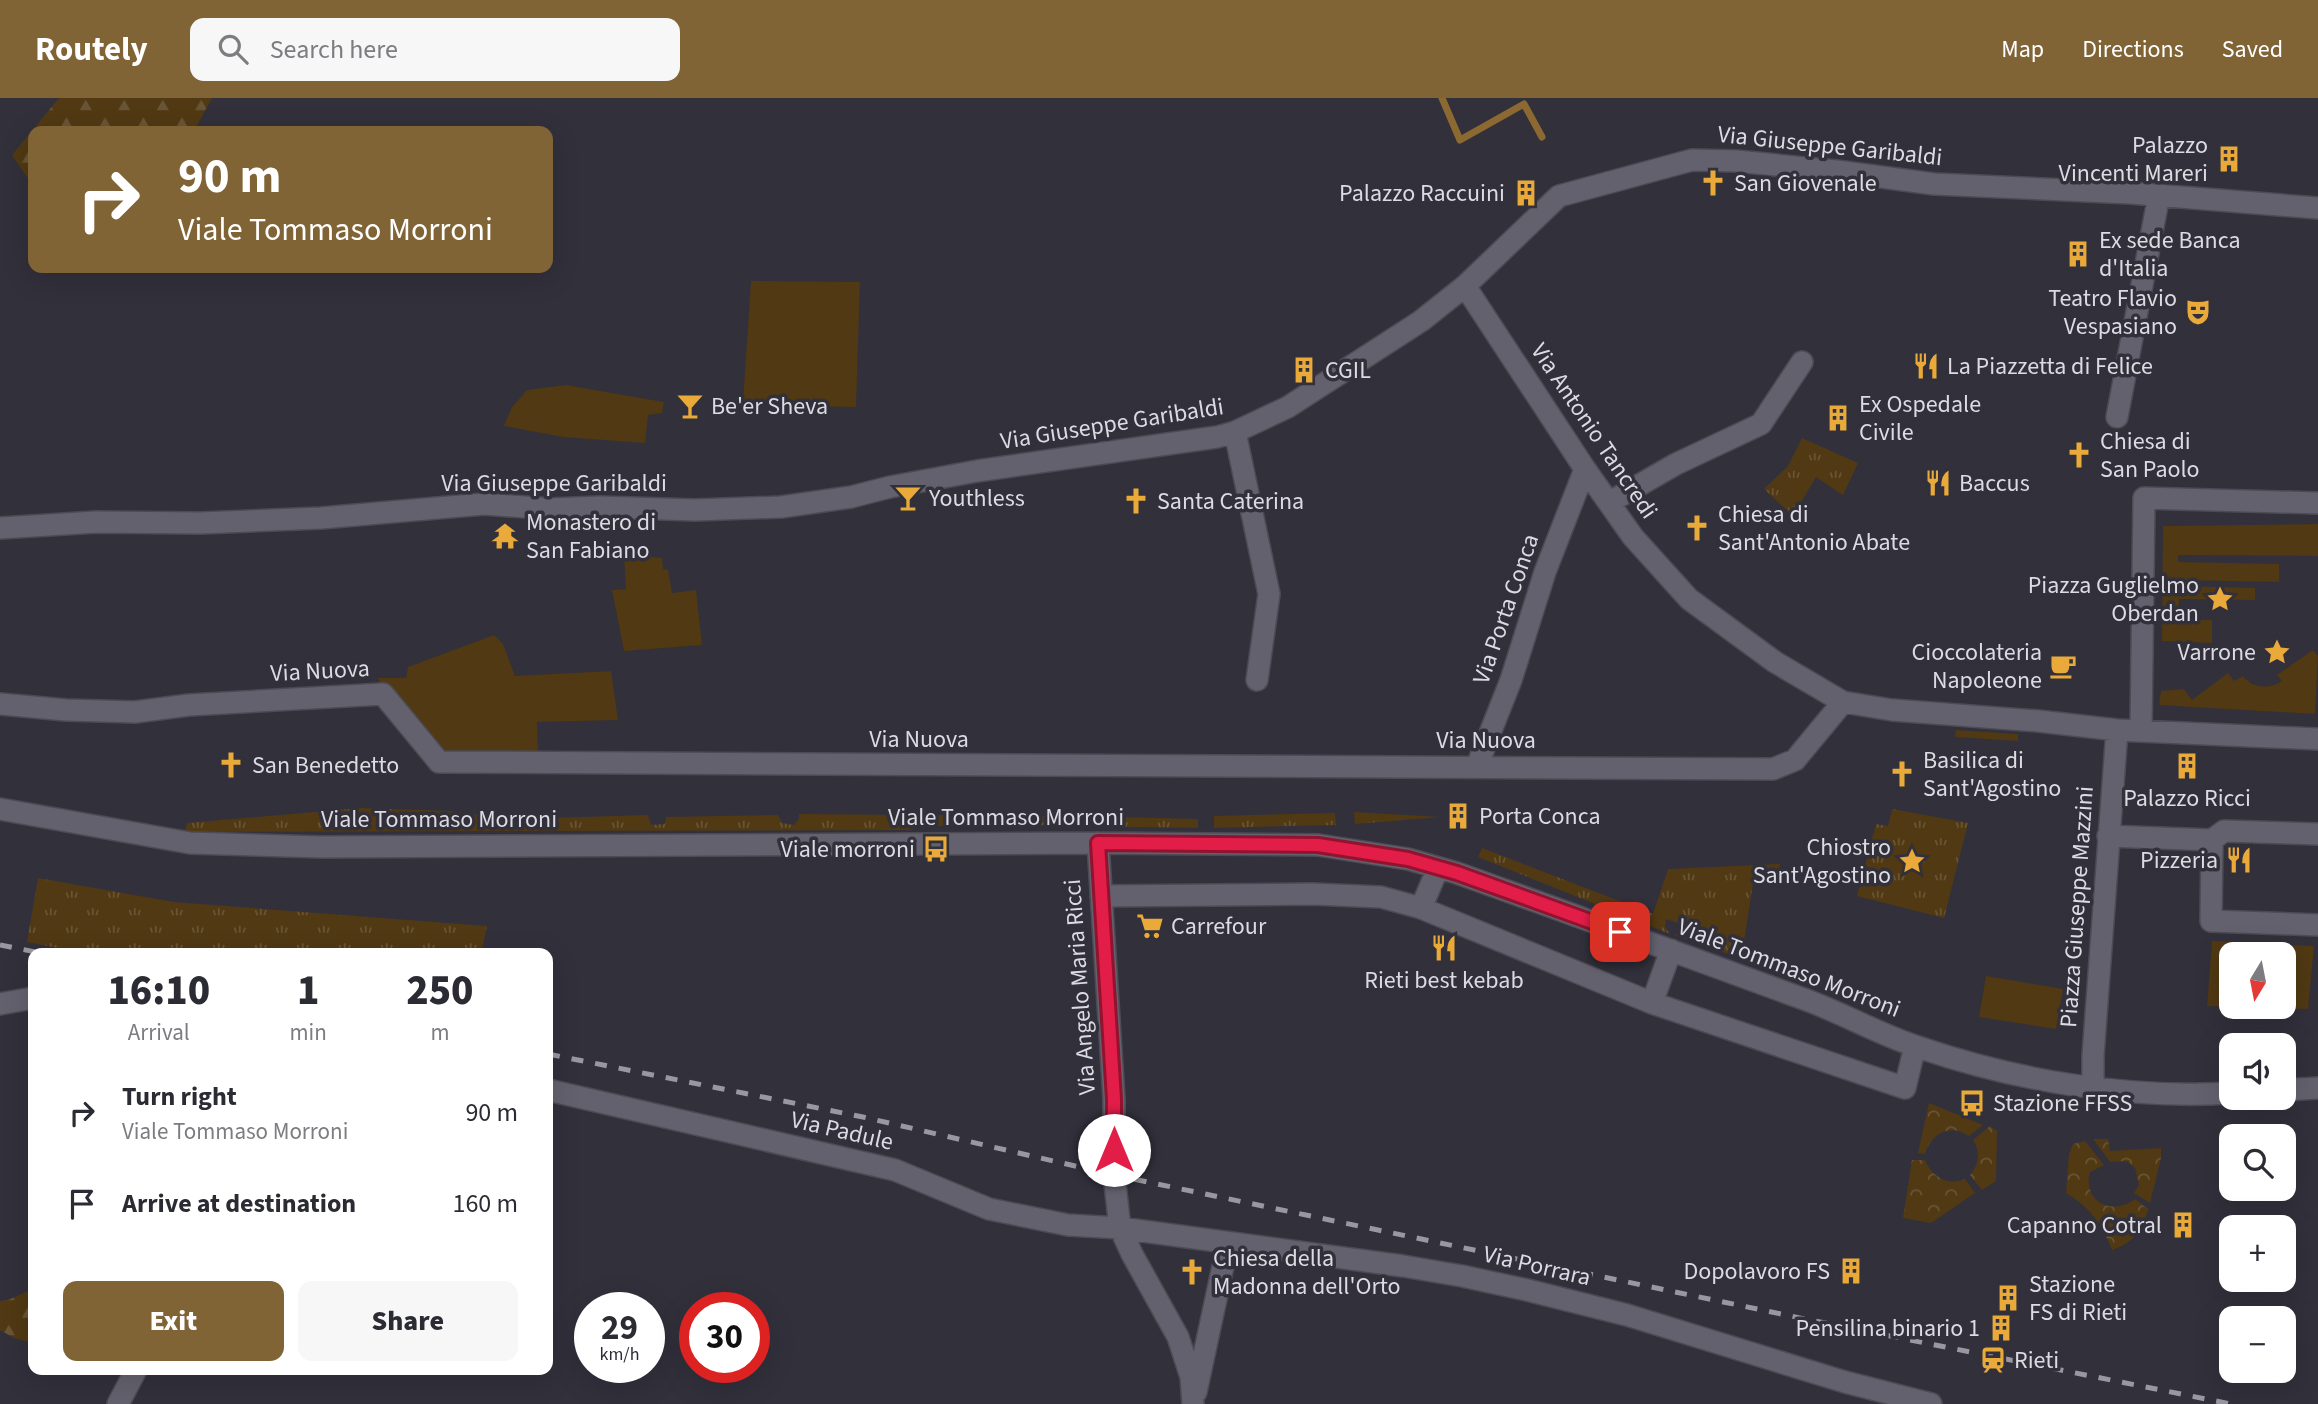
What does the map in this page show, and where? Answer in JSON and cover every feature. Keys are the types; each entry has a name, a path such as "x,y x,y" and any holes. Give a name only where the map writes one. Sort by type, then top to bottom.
{"street":[{"name":"Via Giuseppe Garibaldi","path":"0,528 96,522 201,523 321,518 484,504 551,509 781,507 851,498 891,487 977,471 1217,437 1235,432 1288,407 1421,321 1465,285 1559,196 1692,160 1736,161 1934,184 2159,195 2318,208"},
{"path":"2117,417 2159,195"},
{"name":"Via Antonio Tancredi","path":"1465,285 1585,469 1633,537 1689,599 1775,662 1843,702 2117,730 2318,739"},
{"path":"1610,502 1676,464 1761,424 1802,362"},
{"path":"1235,432 1269,594 1257,680"},
{"name":"Via Porta Conca","path":"1477,766 1511,680 1545,572 1585,469"},
{"path":"2141,731 2144,498 2318,503"},
{"name":"Via Nuova","path":"0,704 135,712 189,705 383,694 439,762 1773,769 1796,760 1843,702"},
{"name":"Piazza Giuseppe Mazzini","path":"2093,1087 2117,730"},
{"name":"Viale Tommaso Morroni","path":"0,809 190,843 334,846 1098,843 1318,845 1408,859 1438,868 1818,1004 1915,1046 1978,1065 2093,1087 2194,1095 2219,1094"},
{"path":"2108,836 2212,840 2224,831 2318,834"},
{"path":"2212,840 2211,921 2318,925"},
{"name":"Via Angelo Maria Ricci","path":"1098,843 1114,1099 1114,1175 1120,1228 1178,1336 1191,1377 1194,1404"},
{"path":"1421,908 1438,868"},
{"path":"1101,896 1313,894 1381,897 1421,908 1652,1003 1905,1088 1915,1046"},
{"path":"1652,1003 1671,950"},
{"path":"0,1003 28,999"},
{"path":"2296,1089 2318,1088"},
{"name":"Via Padule","path":"553,1091 895,1170 989,1209 1068,1225 1120,1228"},
{"name":"Via Porrara","path":"1120,1228 1403,1266 1502,1284 1615,1312 1858,1386 1931,1404"},
{"path":"1194,1404 1228,1243"},
{"path":"118,1404 133,1375"}],"green space":[{"path":"59,98 212,98 197,126 36,126"},
{"path":"28,136 28,179 12,155"},
{"path":"751,281 860,282 856,407 743,401"},
{"path":"566,385 664,402 662,413 648,415 645,443 563,437 504,426 512,407 527,390"},
{"path":"1802,438 1858,463 1843,495 1816,477 1793,516 1764,489 1788,466"},
{"path":"2318,524 2318,556 2178,555 2178,562 2279,564 2279,582 2175,580 2175,586 2255,588 2255,600 2179,599 2178,619 2212,620 2212,643 2162,641 2163,526"},
{"path":"624,554 662,558 663,569 668,570 672,593 696,590 702,645 624,651 612,590 626,589"},
{"path":"494,635 503,644 515,676 611,671 618,720 537,722 538,755 439,762 383,694 378,678 406,678 408,667"},
{"path":"2313,650 2318,656 2315,714 2159,705 2161,691 2184,689 2192,700 2228,673 2234,681 2243,676 2256,685 2266,687 2277,684 2282,681 2277,675"},
{"path":"1956,730 2018,734 2018,741 1955,737"},
{"path":"361,808 451,811 492,817 500,828 507,829 513,825 515,819 648,815 651,825 665,824 666,817 778,815 782,823 794,825 799,814 912,815 917,827 910,830 185,832 187,823"},
{"name":"Chiostro Sant'Agostino","path":"1892,809 1968,823 1944,918 1857,896 1876,824 1888,826"},
{"path":"1354,812 1441,817 1355,824"},
{"path":"1335,813 1336,825 1214,828 1214,816"},
{"path":"935,815 1064,816 1065,825 931,826"},
{"path":"1080,816 1198,819 1198,828 1080,826"},
{"path":"1482,848 1653,914 1668,869 1780,864 1777,886 1753,883 1743,948 1815,972 1816,982 1824,987 1674,935 1684,932 1686,926 1666,919 1665,927 1670,934 1478,857"},
{"path":"38,878 174,902 487,926 482,948 58,948 27,942"},
{"path":"2212,941 2232,942 2219,942 2219,1006 2207,1006"},
{"path":"2296,945 2314,946 2308,1009 2296,1009"},
{"path":"1986,976 2063,989 2056,1029 1979,1017"},
{"path":"1929,1103 1983,1125 1969,1136 1955,1130 1942,1132 1932,1140 1925,1154 1918,1153"},
{"path":"1990,1126 1997,1131 1996,1181 1982,1190 1970,1175 1978,1158 1973,1140"},
{"path":"2093,1139 2108,1139 2110,1151 2161,1148 2150,1203 2134,1193 2139,1185 2135,1168 2126,1161 2110,1162"},
{"path":"2085,1141 2104,1165 2090,1172 2090,1191 2095,1198 2109,1206 2126,1204 2135,1199 2148,1209 2136,1235 2126,1244 2112,1250 2094,1217 2066,1193 2069,1154 2073,1144"},
{"path":"1912,1160 1925,1160 1936,1175 1946,1181 1965,1179 1975,1193 1931,1223 1903,1218"},
{"path":"28,1291 28,1342 0,1330 0,1301"}],"waterway":[{"path":"1442,98 1460,140 1524,104 1542,137"}],"railway":[{"path":"0,945 28,950"},
{"path":"553,1055 863,1117 1114,1175 1805,1319 2231,1404"}],"place":[{"name":"Palazzo Vincenti Mareri","path":"2229,159"},
{"name":"San Giovenale","path":"1713,183"},
{"name":"Palazzo Raccuini","path":"1526,193"},
{"name":"Ex sede Banca d'Italia","path":"2078,254"},
{"name":"Teatro Flavio Vespasiano","path":"2198,312"},
{"name":"La Piazzetta di Felice","path":"1926,366"},
{"name":"CGIL","path":"1304,370"},
{"name":"Be'er Sheva","path":"690,406"},
{"name":"Ex Ospedale Civile","path":"1838,418"},
{"name":"Chiesa di San Paolo","path":"2079,455"},
{"name":"Baccus","path":"1938,483"},
{"name":"Youthless","path":"908,498"},
{"name":"Santa Caterina","path":"1136,501"},
{"name":"Chiesa di Sant'Antonio Abate","path":"1697,528"},
{"name":"Monastero di San Fabiano","path":"505,536"},
{"name":"Piazza Guglielmo Oberdan","path":"2220,599"},
{"name":"Varrone","path":"2277,652"},
{"name":"Cioccolateria Napoleone","path":"2063,666"},
{"name":"San Benedetto","path":"231,765"},
{"name":"Palazzo Ricci","path":"2187,766"},
{"name":"Basilica di Sant'Agostino","path":"1902,774"},
{"name":"Porta Conca","path":"1458,816"},
{"name":"Viale morroni","path":"936,849"},
{"name":"Pizzeria","path":"2239,860"},
{"name":"Chiostro Sant'Agostino","path":"1912,861"},
{"name":"Carrefour","path":"1150,926"},
{"name":"Rieti best kebab","path":"1444,948"},
{"name":"Stazione FFSS","path":"1972,1103"},
{"name":"Capanno Cotral","path":"2183,1225"},
{"name":"Dopolavoro FS","path":"1851,1271"},
{"name":"Chiesa della Madonna dell'Orto","path":"1192,1272"},
{"name":"Stazione FS di Rieti","path":"2008,1298"},
{"name":"Pensilina binario 1","path":"2001,1328"},
{"name":"Rieti","path":"1993,1360"}],"route":[{"path":"1114,1150 1114,1099 1098,843 1318,845 1408,859 1457,873 1620,932"}]}
